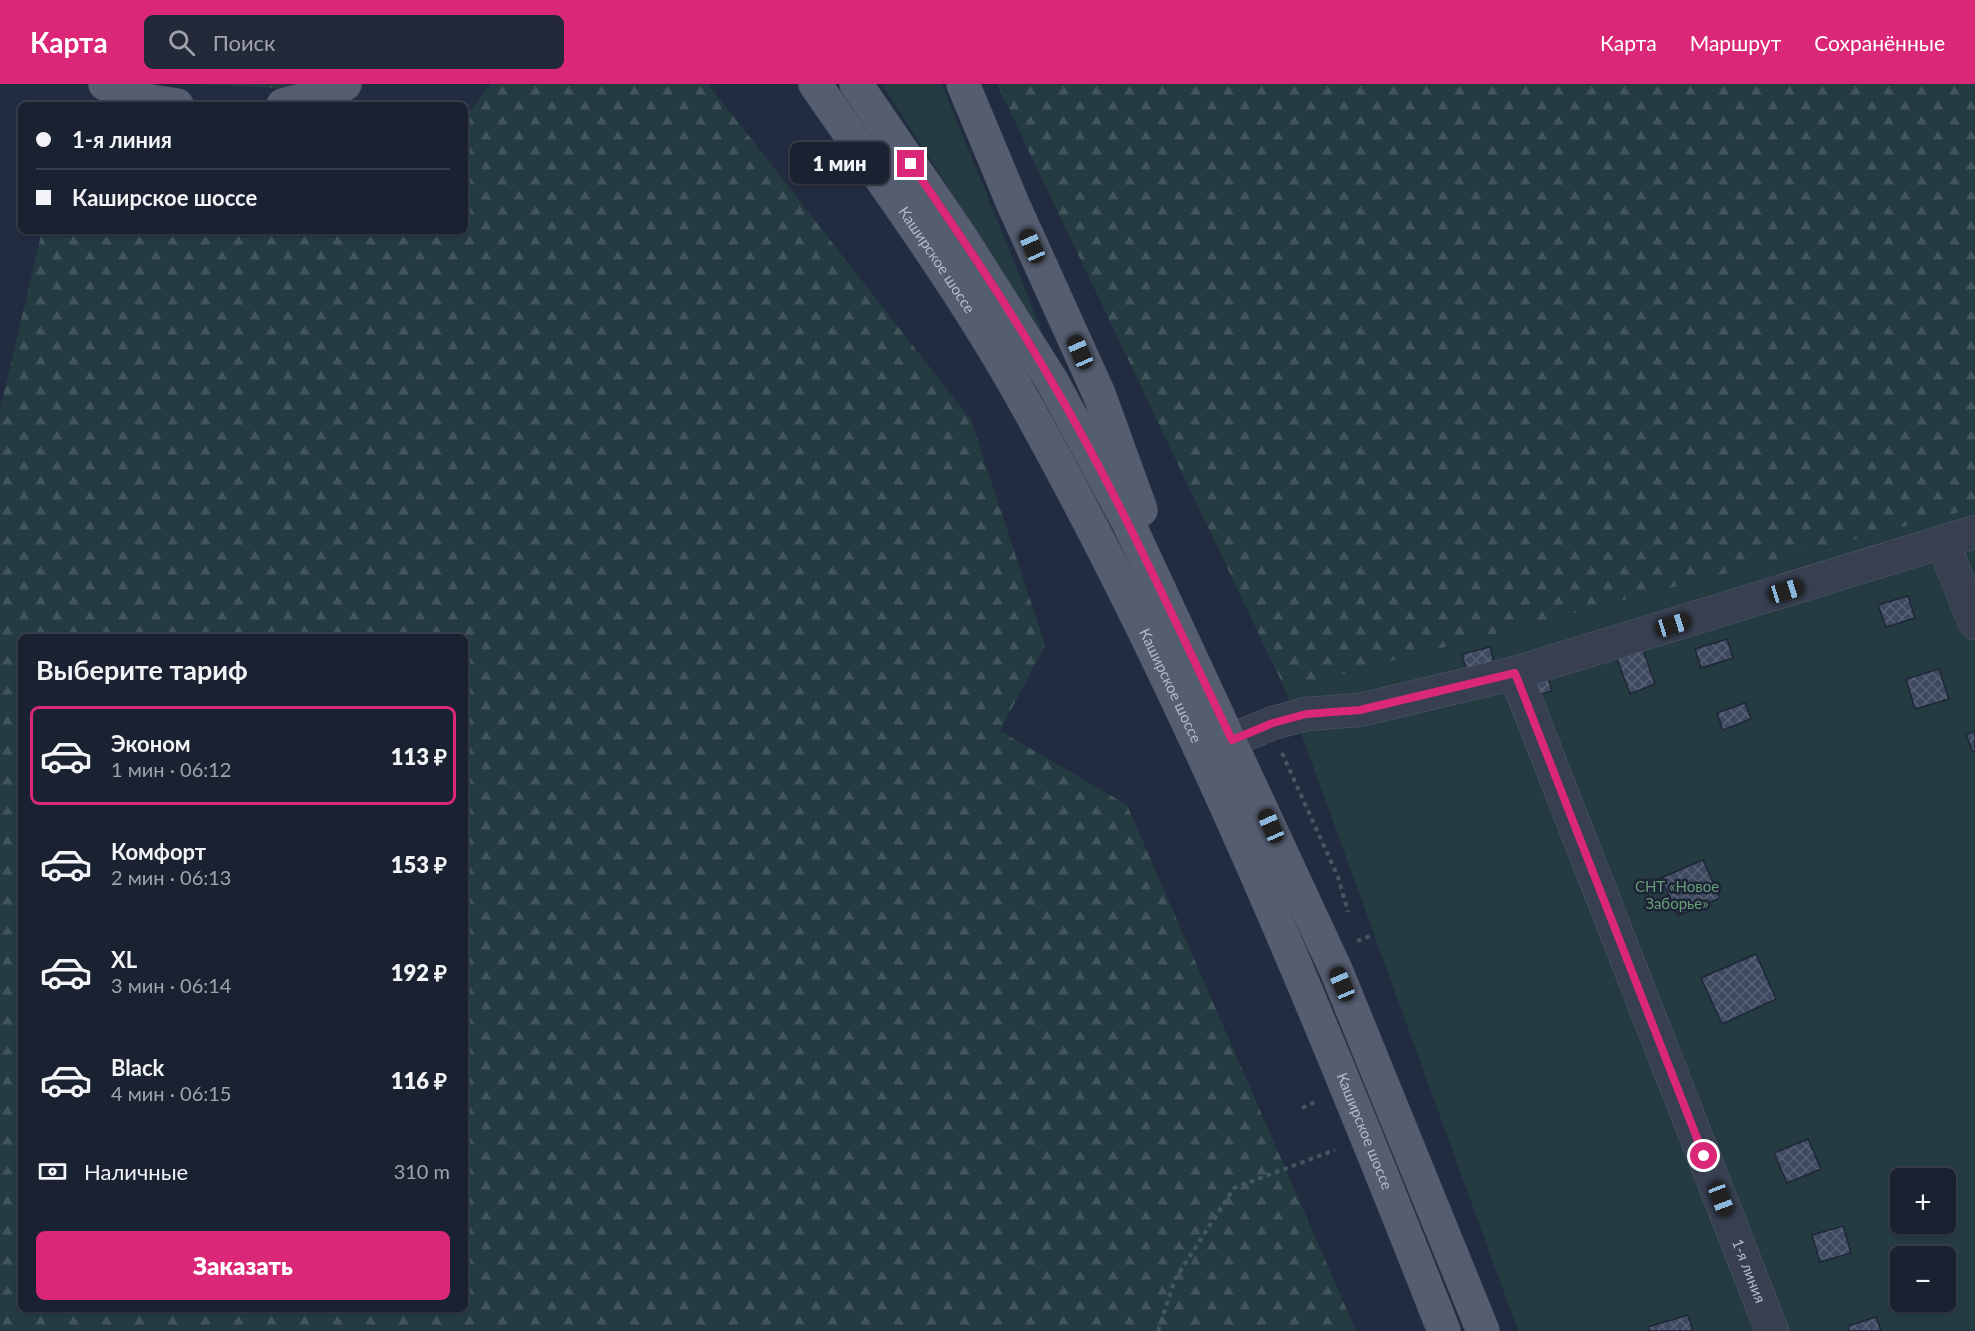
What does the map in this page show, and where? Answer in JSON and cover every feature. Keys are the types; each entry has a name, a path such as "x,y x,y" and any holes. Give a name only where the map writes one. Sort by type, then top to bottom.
{"main road":[{"path":"105,84 157,102"},
{"path":"294,102 327,93 345,84"},
{"name":"Каширское шоссе","path":"815,84 932,254 1023,398 1100,542 1201,754 1315,1011 1444,1331"},
{"path":"856,84 961,237 1052,381 1130,524 1232,740 1347,997 1483,1331"},
{"path":"963,84 1012,204 1099,394 1132,485 1232,740"}],"street":[{"path":"1232,740 1273,723 1306,714 1360,710 1515,673 1975,532"},
{"path":"1943,543 1975,623"},
{"name":"1-я линия","path":"1515,673 1772,1331"}],"path":[{"path":"1273,723 1284,761 1338,877 1350,920"},
{"path":"1353,931 1356,942"},
{"path":"1315,1102 1319,1112"},
{"path":"1158,1331 1175,1279 1234,1188 1336,1150 1331,1141"}],"green space":[{"path":"192,84 306,84 299,89"},
{"path":"491,84 708,84 971,420 1045,645 1000,731 1127,805 1356,1331 0,1331 0,410 41,234 468,234 468,113"},
{"path":"882,84 942,84 1045,339"},
{"path":"997,84 1975,84 1975,508 1285,689"},
{"name":"СНТ «Новое Заборье»","path":"1975,508 1975,1331 1518,1331 1285,689"}],"building":[{"path":"1908,596 1915,618 1886,627 1878,605"},
{"path":"1727,639 1733,658 1701,668 1695,649"},
{"path":"1490,647 1495,666 1467,673 1462,654"},
{"path":"1643,650 1655,684 1630,694 1617,659"},
{"path":"1939,669 1949,699 1915,709 1906,679"},
{"path":"1548,678 1552,691 1534,696 1530,683"},
{"path":"1745,703 1751,719 1723,730 1717,713"},
{"path":"1975,731 1975,751 1973,752 1966,735"},
{"path":"1703,860 1720,898 1678,916 1661,878"},
{"path":"1756,954 1776,999 1722,1024 1701,978"},
{"path":"1808,1139 1821,1169 1787,1183 1774,1153"},
{"path":"1843,1226 1851,1253 1820,1262 1812,1235"},
{"path":"1688,1315 1693,1331 1649,1331 1648,1327"},
{"path":"1876,1317 1881,1331 1849,1331 1848,1326"}],"route":[{"path":"911,164 961,237 1052,381 1130,524 1232,740 1273,723 1306,714 1360,710 1515,673 1704,1156"}]}
